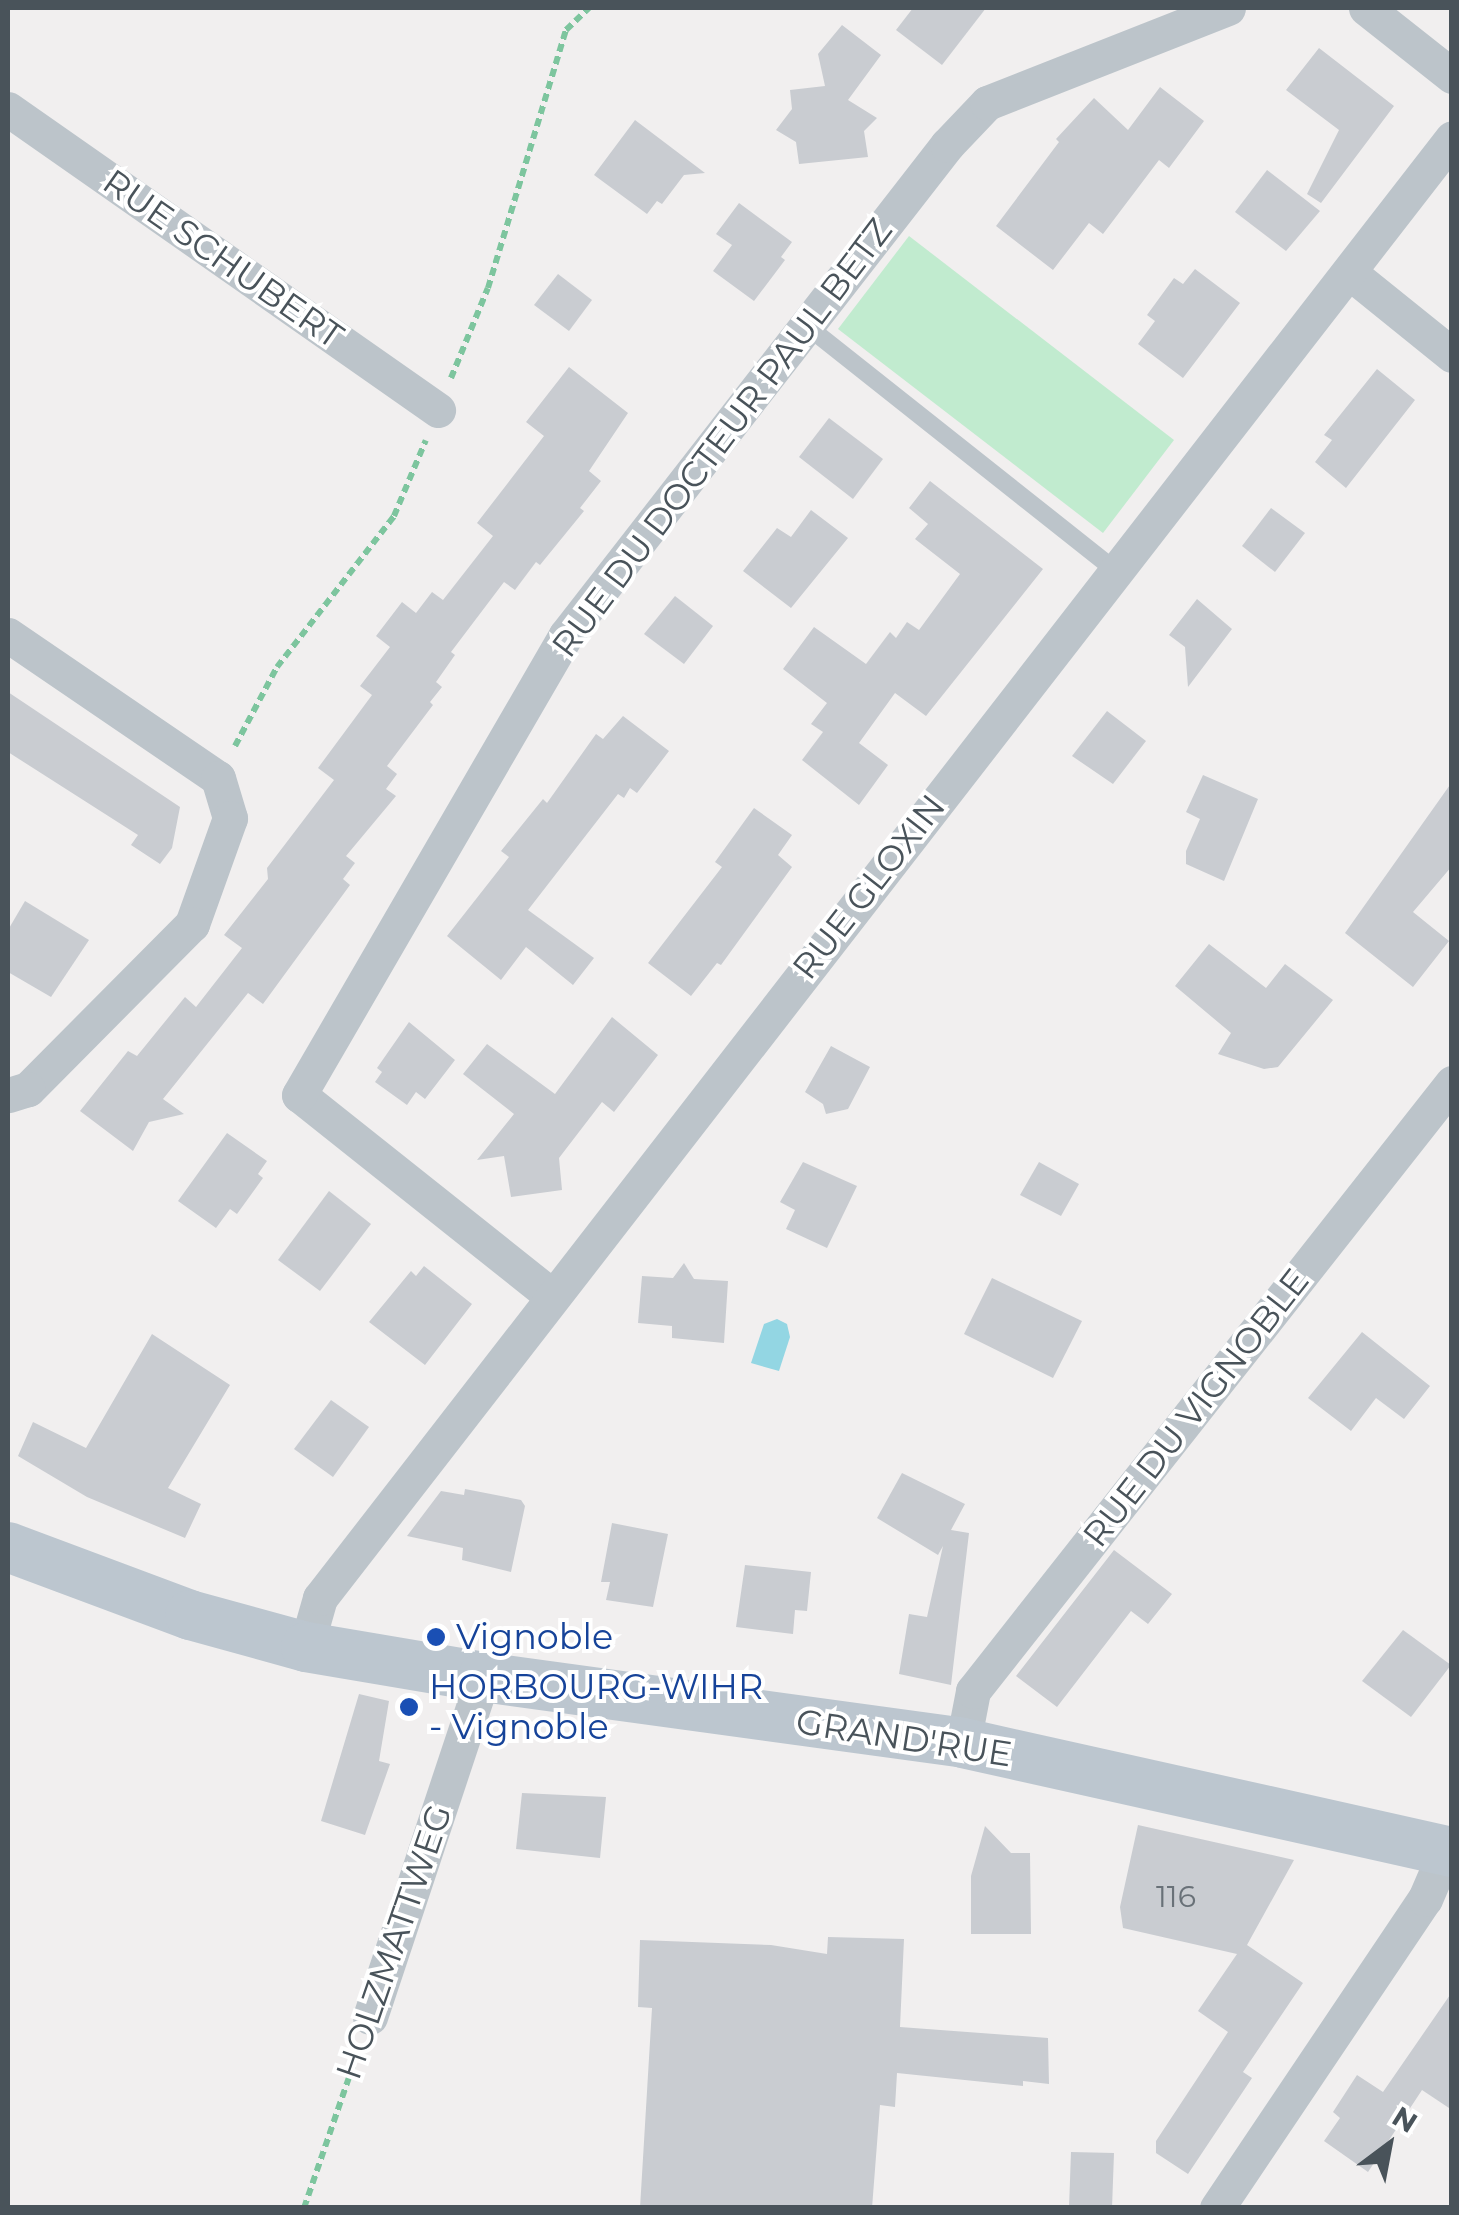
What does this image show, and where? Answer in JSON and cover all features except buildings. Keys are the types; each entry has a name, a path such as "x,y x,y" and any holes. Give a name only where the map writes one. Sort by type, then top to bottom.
{"street":[{"name":"RUE DU DOCTEUR PAUL BETZ","path":"552,1296 299,1095 566,635 947,145 987,103 1228,8"},
{"path":"1366,8 1452,76"},
{"name":"RUE SCHUBERT","path":"8,109 438,410"},
{"name":"RUE GLOXIN","path":"306,1646 320,1598 1452,138"},
{"path":"1349,272 1452,354"},
{"path":"8,636 218,778 230,818 192,924 28,1089 8,1095"},
{"name":"RUE DU VIGNOBLE","path":"963,1743 973,1691 1452,1083"},
{"name":"GRAND'RUE","path":"8,1547 190,1615 306,1646 484,1677 963,1743 1449,1851"},
{"name":"HOLZMATTWEG","path":"370,2016 484,1677"},
{"path":"1217,2208 1424,1898 1449,1851"}],"lane":[{"path":"806,326 1116,571"}],"path":[{"name":"HOLZMATTWEG","path":"304,2208 370,2016"}],"green space":[{"path":"909,236 1174,440 1103,533 838,329"}],"water":[{"path":"777,1319 787,1324 790,1337 779,1371 751,1363 764,1324"}],"place":[{"name":"Vignoble","path":"436,1637"},
{"name":"HORBOURG-WIHR - Vignoble","path":"409,1707"}]}
